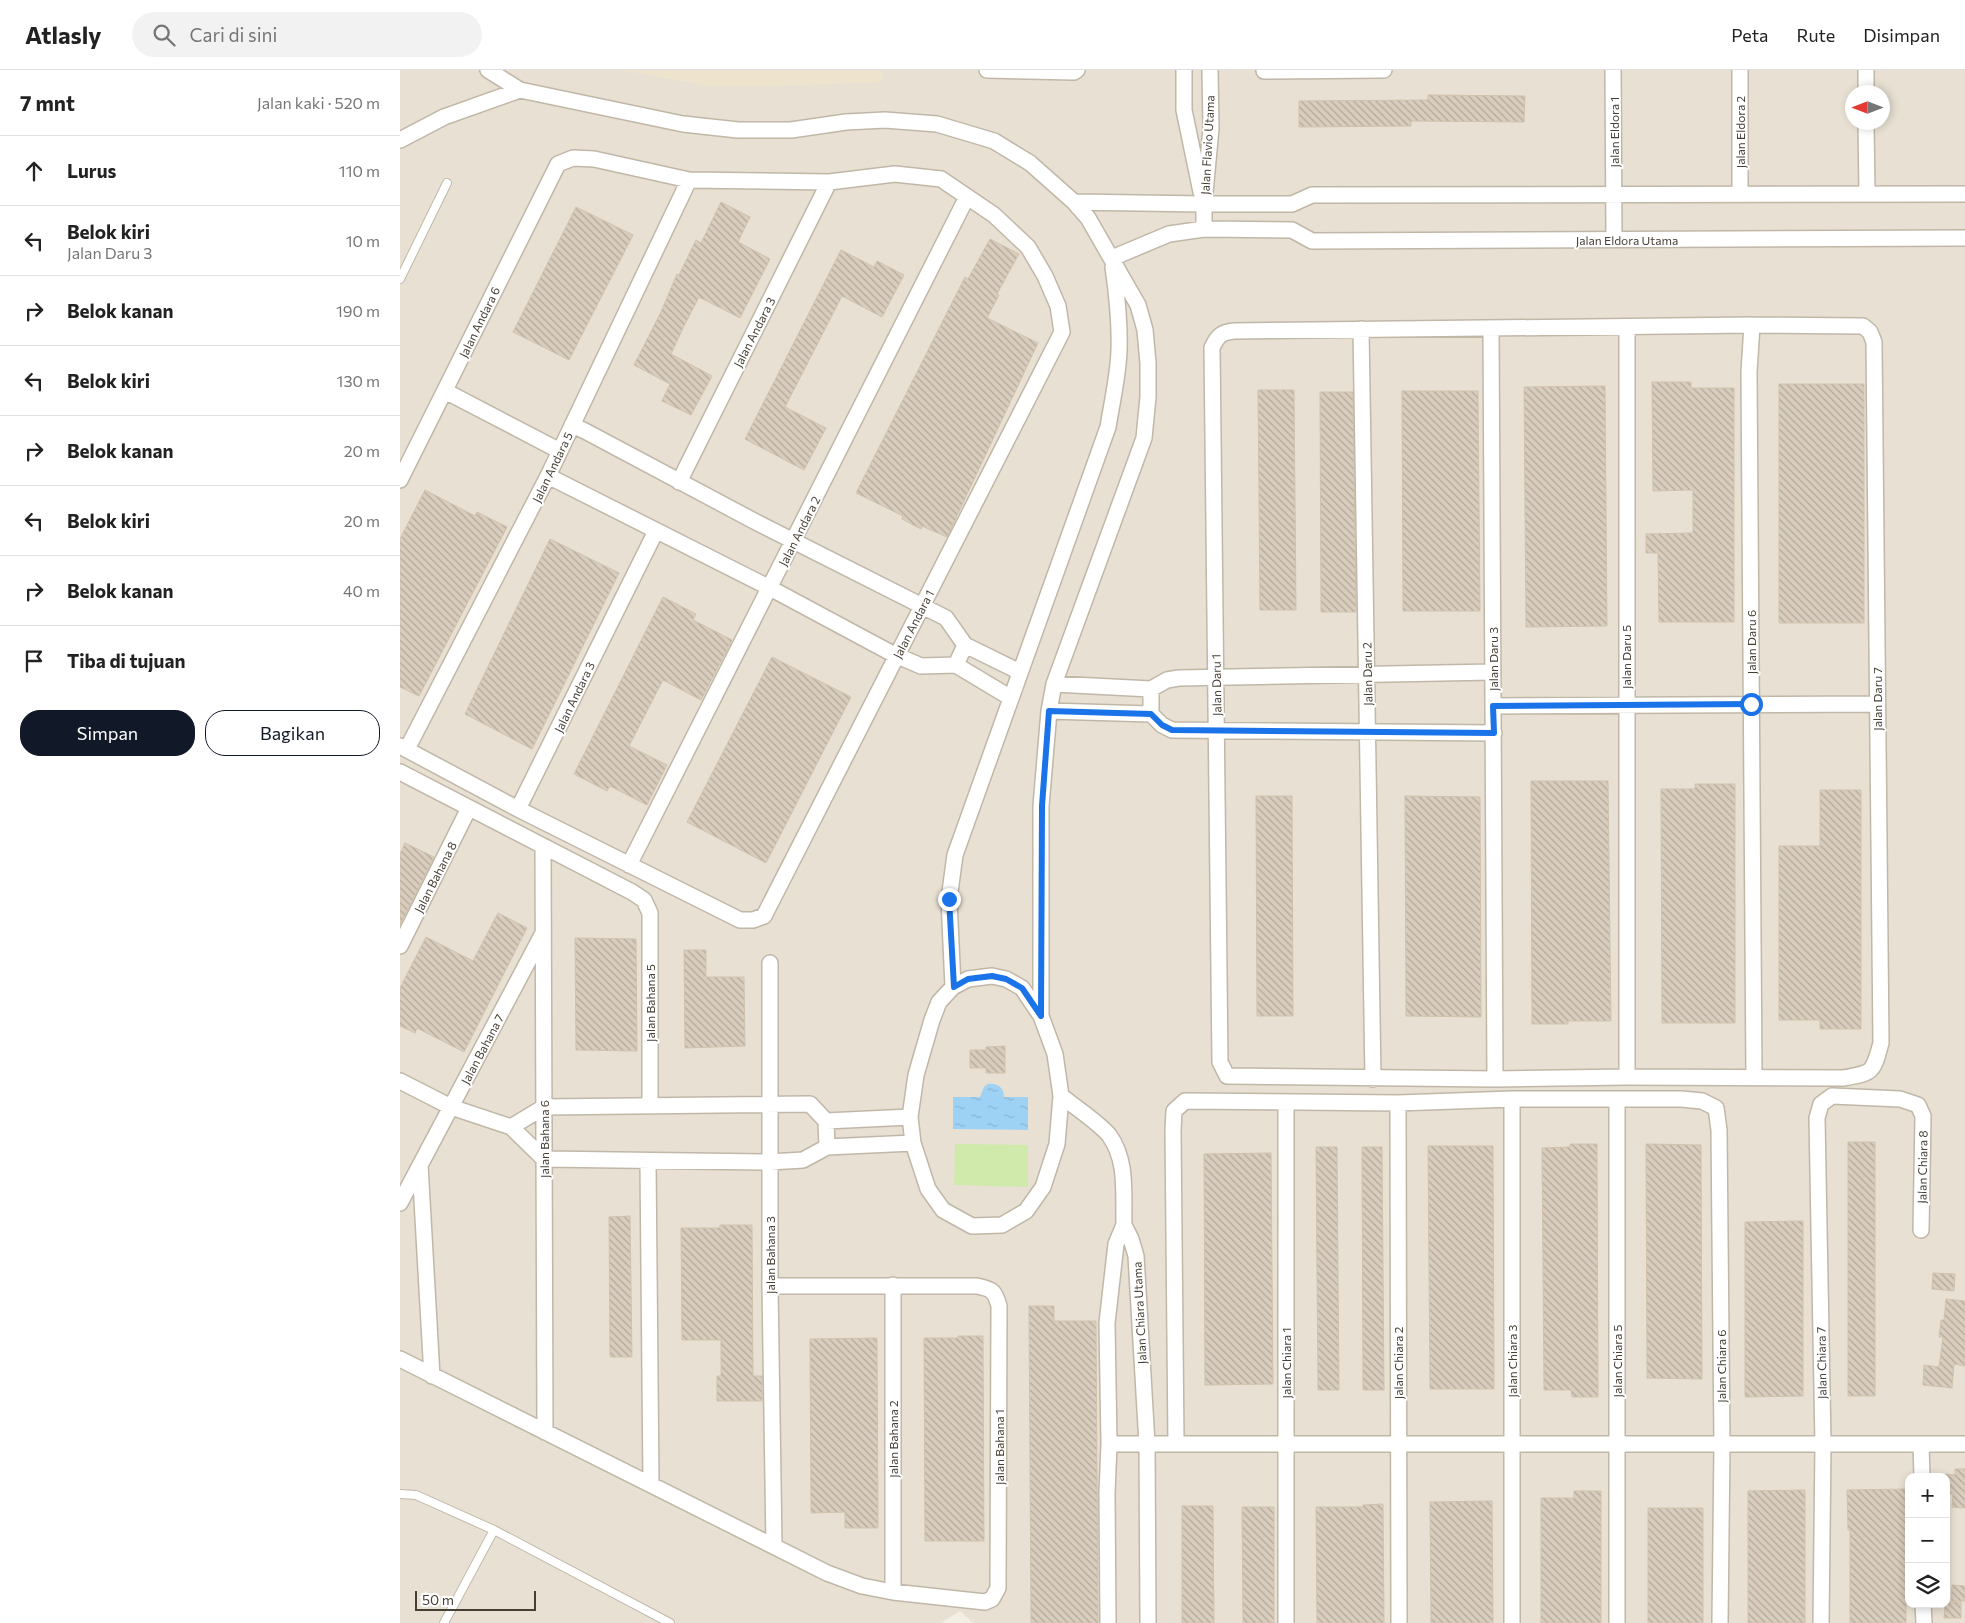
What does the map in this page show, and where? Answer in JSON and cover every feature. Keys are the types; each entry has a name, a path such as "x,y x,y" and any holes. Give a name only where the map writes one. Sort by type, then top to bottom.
{"street":[{"path":"488,70 520,90 683,124 738,130 791,130 846,122 885,120 937,124 994,141 1030,163 1074,202 1088,218 1112,258 1138,305 1145,330 1148,363 1148,397 1144,438 1054,684 1049,711 1042,806 1041,1016"},
{"path":"987,70 1074,72 1077,70"},
{"name":"Jalan Flavio Utama","path":"1184,70 1184,110 1204,204"},
{"name":"Jalan Flavio Utama","path":"1204,204 1211,128 1210,70"},
{"path":"1264,71 1384,70"},
{"name":"Jalan Eldora 1","path":"1613,70 1614,240"},
{"name":"Jalan Eldora 2","path":"1740,70 1740,194"},
{"path":"1866,70 1866,85"},
{"path":"400,140 444,117 520,90"},
{"path":"1866,130 1867,194"},
{"name":"Jalan Andara 6","path":"400,480 558,164 574,158 594,159 689,180"},
{"path":"689,180 829,182 895,174 941,179 968,197"},
{"name":"Jalan Andara 5","path":"404,747 548,476 689,180"},
{"name":"Jalan Andara 3","path":"679,482 829,182"},
{"path":"1074,202 1292,204 1312,196 1965,194"},
{"name":"Jalan Andara 1","path":"629,865 740,920 753,920 764,916 1062,332 1058,306 1046,276 1028,247 994,215 968,197"},
{"name":"Jalan Andara 2","path":"629,865 968,197"},
{"path":"1204,204 1204,229"},
{"path":"1112,258 1169,234 1204,229 1292,230 1292,204"},
{"name":"Jalan Eldora Utama","path":"1292,230 1312,241 1965,238"},
{"path":"954,987 949,899 955,855 1108,427 1119,352 1112,258"},
{"path":"1361,329 1752,325"},
{"name":"Jalan Daru 7","path":"1752,325 1863,326 1870,332 1874,342 1876,373 1881,1043 1875,1066 1866,1075 1844,1078 1754,1078"},
{"name":"Jalan Daru 6","path":"1752,325 1748,372 1754,1078"},
{"name":"Jalan Daru 5","path":"1627,327 1627,1077"},
{"name":"Jalan Daru 3","path":"1491,328 1496,1080"},
{"name":"Jalan Daru 1","path":"1361,329 1224,332 1216,338 1212,348 1220,1062 1227,1076 1373,1079"},
{"name":"Jalan Daru 2","path":"1361,329 1373,1079"},
{"path":"445,391 560,451"},
{"path":"572,425 679,482 946,618 965,645 1020,672"},
{"path":"548,476 770,588 897,656 921,666 956,665 1011,698"},
{"name":"Jalan Andara 3","path":"518,809 656,531"},
{"path":"956,665 965,645"},
{"path":"1054,684 1152,689 1167,680 1216,676 1493,672"},
{"path":"1151,714 1152,689"},
{"path":"1493,706 1877,704"},
{"path":"1049,711 1151,714 1162,725 1172,730 1494,733"},
{"path":"404,747 518,809 629,865"},
{"path":"400,772 543,846"},
{"name":"Jalan Bahana 8","path":"400,946 469,808"},
{"name":"Jalan Bahana 5","path":"543,846 632,892 644,900 650,912 650,1106"},
{"name":"Jalan Bahana 6","path":"543,846 545,1432"},
{"name":"Jalan Bahana 7","path":"400,1203 543,932"},
{"name":"Jalan Bahana 3","path":"770,963 770,1286 774,1546"},
{"path":"992,976 1006,979 1022,988 1041,1016 1055,1054 1061,1096 1057,1144 1042,1187 1026,1211 1002,1225 972,1226 943,1210 928,1189 913,1143 910,1117 916,1075 939,1002 954,987 968,979 992,976"},
{"path":"1373,1079 1754,1078"},
{"path":"400,1081 451,1107 511,1127 544,1159 770,1162 803,1160 826,1147 913,1143"},
{"path":"1061,1096 1108,1134 1120,1152 1123,1171 1124,1225"},
{"name":"Jalan Chiara 8","path":"1821,1104 1832,1096 1900,1098 1918,1105 1923,1116 1921,1230"},
{"path":"1176,1444 1174,1112 1185,1101 1398,1103 1512,1099 1617,1100"},
{"name":"Jalan Chiara 3","path":"1512,1099 1512,1623"},
{"name":"Jalan Chiara 6","path":"1617,1100 1681,1099 1702,1101 1716,1108 1719,1130 1722,1444 1720,1623"},
{"name":"Jalan Chiara 5","path":"1617,1100 1617,1623"},
{"name":"Jalan Chiara 1","path":"1286,1102 1286,1623"},
{"name":"Jalan Chiara 2","path":"1398,1103 1399,1623"},
{"path":"511,1127 544,1107 810,1104 826,1121 826,1147"},
{"name":"Jalan Chiara 7","path":"1821,1104 1817,1118 1823,1444 1821,1623"},
{"path":"826,1121 910,1117"},
{"path":"648,1161 651,1483"},
{"path":"420,1165 432,1376"},
{"name":"Jalan Chiara Utama","path":"1108,1623 1107,1493 1109,1444 1107,1322 1116,1244 1124,1225"},
{"name":"Jalan Chiara Utama","path":"1124,1225 1136,1256 1147,1444 1148,1623"},
{"path":"770,1286 893,1285"},
{"name":"Jalan Bahana 1","path":"893,1285 977,1286 988,1288 996,1294 1000,1306 998,1588 992,1599 985,1602 893,1592"},
{"name":"Jalan Bahana 2","path":"893,1285 893,1592"},
{"path":"1110,1296 1129,1292 1138,1300"},
{"path":"400,1359 651,1483 827,1573 862,1586 893,1592"},
{"path":"1109,1444 1965,1444"},
{"path":"1921,1444 1922,1473"},
{"path":"1924,1608 1924,1623"}],"lane":[{"path":"400,279 447,183"},
{"path":"400,1494 416,1494 494,1530 670,1623"},
{"path":"444,1623 494,1530"}],"shaded area":[{"path":"400,70 1965,70 1965,1623 973,1623 960,1611 941,1623 400,1623"},
{"path":"621,70 882,70 882,82 710,86"}],"green space":[{"path":"955,1144 1028,1145 1028,1187 954,1185"}],"water":[{"path":"988,1084 999,1086 1003,1091 1004,1097 1028,1097 1028,1130 953,1129 953,1097 980,1097 984,1087"}],"building":[{"path":"1428,95 1525,96 1524,122 1411,121 1411,126 1299,127 1299,101 1428,100"},
{"path":"721,202 750,217 738,242 770,259 740,318 699,297 684,326 671,354 712,376 691,415 662,401 670,384 634,365 661,312 677,274 679,275 696,240 701,243"},
{"path":"576,207 633,235 569,360 513,332"},
{"path":"990,239 1019,254 997,294 999,295 987,318 1038,343 947,537 922,526 921,529 902,519 903,516 856,493 965,277 968,279"},
{"path":"841,250 874,267 877,261 904,275 882,317 842,296 785,407 826,428 804,470 745,439"},
{"path":"1652,382 1691,382 1691,388 1734,388 1734,622 1659,622 1658,553 1646,553 1646,534 1693,533 1693,490 1653,491"},
{"path":"1779,384 1864,384 1864,623 1779,623"},
{"path":"1605,386 1607,626 1526,627 1524,387"},
{"path":"1258,390 1294,390 1296,610 1260,610"},
{"path":"1402,391 1478,391 1480,611 1403,611"},
{"path":"1320,392 1353,392 1356,612 1321,612"},
{"path":"425,490 475,516 477,512 507,527 419,696 400,687 400,539"},
{"path":"550,539 619,573 532,749 465,714"},
{"path":"663,597 696,614 693,620 732,640 701,700 663,680 629,746 667,765 647,805 610,786 607,791 574,774"},
{"path":"772,657 851,697 766,863 687,822"},
{"path":"1531,781 1608,781 1611,1021 1568,1021 1568,1024 1532,1024"},
{"path":"1695,784 1735,784 1735,1023 1662,1023 1661,789 1695,789"},
{"path":"1820,790 1861,790 1861,1029 1820,1029 1820,1020 1779,1020 1779,846 1820,846"},
{"path":"1256,796 1292,796 1293,1016 1257,1016"},
{"path":"1405,796 1480,797 1481,1017 1406,1016"},
{"path":"405,843 434,857 400,925 400,854"},
{"path":"498,913 527,928 464,1052 417,1028 415,1033 400,1026 400,988 426,937 473,961"},
{"path":"575,938 636,939 637,1051 576,1050"},
{"path":"684,950 706,950 706,977 744,977 745,1046 685,1048"},
{"path":"1005,1046 1005,1073 986,1073 986,1068 970,1068 970,1050 986,1050 986,1047"},
{"path":"1848,1142 1875,1142 1875,1396 1848,1396"},
{"path":"1570,1144 1597,1144 1598,1397 1572,1397 1571,1390 1544,1390 1542,1148 1570,1147"},
{"path":"1646,1144 1701,1145 1702,1379 1647,1378"},
{"path":"1428,1146 1493,1146 1494,1389 1430,1389"},
{"path":"1316,1147 1337,1147 1339,1390 1318,1390"},
{"path":"1362,1147 1382,1147 1384,1390 1363,1390"},
{"path":"1271,1153 1273,1384 1205,1385 1204,1154"},
{"path":"630,1216 632,1357 610,1357 609,1217"},
{"path":"1803,1221 1803,1396 1745,1397 1745,1222"},
{"path":"720,1225 752,1225 753,1376 762,1376 762,1401 717,1401 717,1376 721,1376 721,1340 682,1340 681,1228 720,1228"},
{"path":"1933,1273 1955,1274 1954,1291 1932,1289"},
{"path":"1946,1299 1965,1301 1965,1366 1954,1364 1952,1388 1923,1385 1924,1365 1939,1367 1943,1337 1939,1337 1941,1320 1944,1320"},
{"path":"1029,1306 1054,1306 1054,1321 1096,1321 1098,1623 1031,1623"},
{"path":"958,1336 983,1336 984,1541 925,1541 924,1338 958,1338"},
{"path":"877,1338 878,1528 845,1528 845,1512 811,1513 810,1339"},
{"path":"1955,1469 1965,1469 1965,1508 1952,1507 1953,1494 1950,1494 1950,1474 1955,1475"},
{"path":"1905,1489 1906,1623 1850,1623 1850,1530 1848,1530 1847,1490"},
{"path":"1805,1490 1805,1623 1748,1623 1748,1491"},
{"path":"1574,1491 1601,1491 1601,1623 1541,1623 1541,1498 1574,1498"},
{"path":"1492,1501 1493,1623 1431,1623 1430,1502"},
{"path":"1383,1504 1384,1623 1317,1623 1316,1507 1363,1507 1363,1505"},
{"path":"1182,1506 1213,1506 1214,1623 1182,1623"},
{"path":"1242,1507 1274,1507 1274,1623 1243,1623"},
{"path":"1648,1508 1703,1508 1703,1623 1648,1623"},
{"path":"1952,1585 1965,1586 1965,1601 1951,1601"},
{"path":"1950,1602 1961,1602 1961,1618 1944,1618 1945,1608 1950,1608"}],"route":[{"path":"949,899 954,987 968,979 992,976 1006,979 1022,988 1041,1016 1042,806 1049,711 1151,714 1162,725 1172,730 1494,733 1493,706 1751,704"}]}
